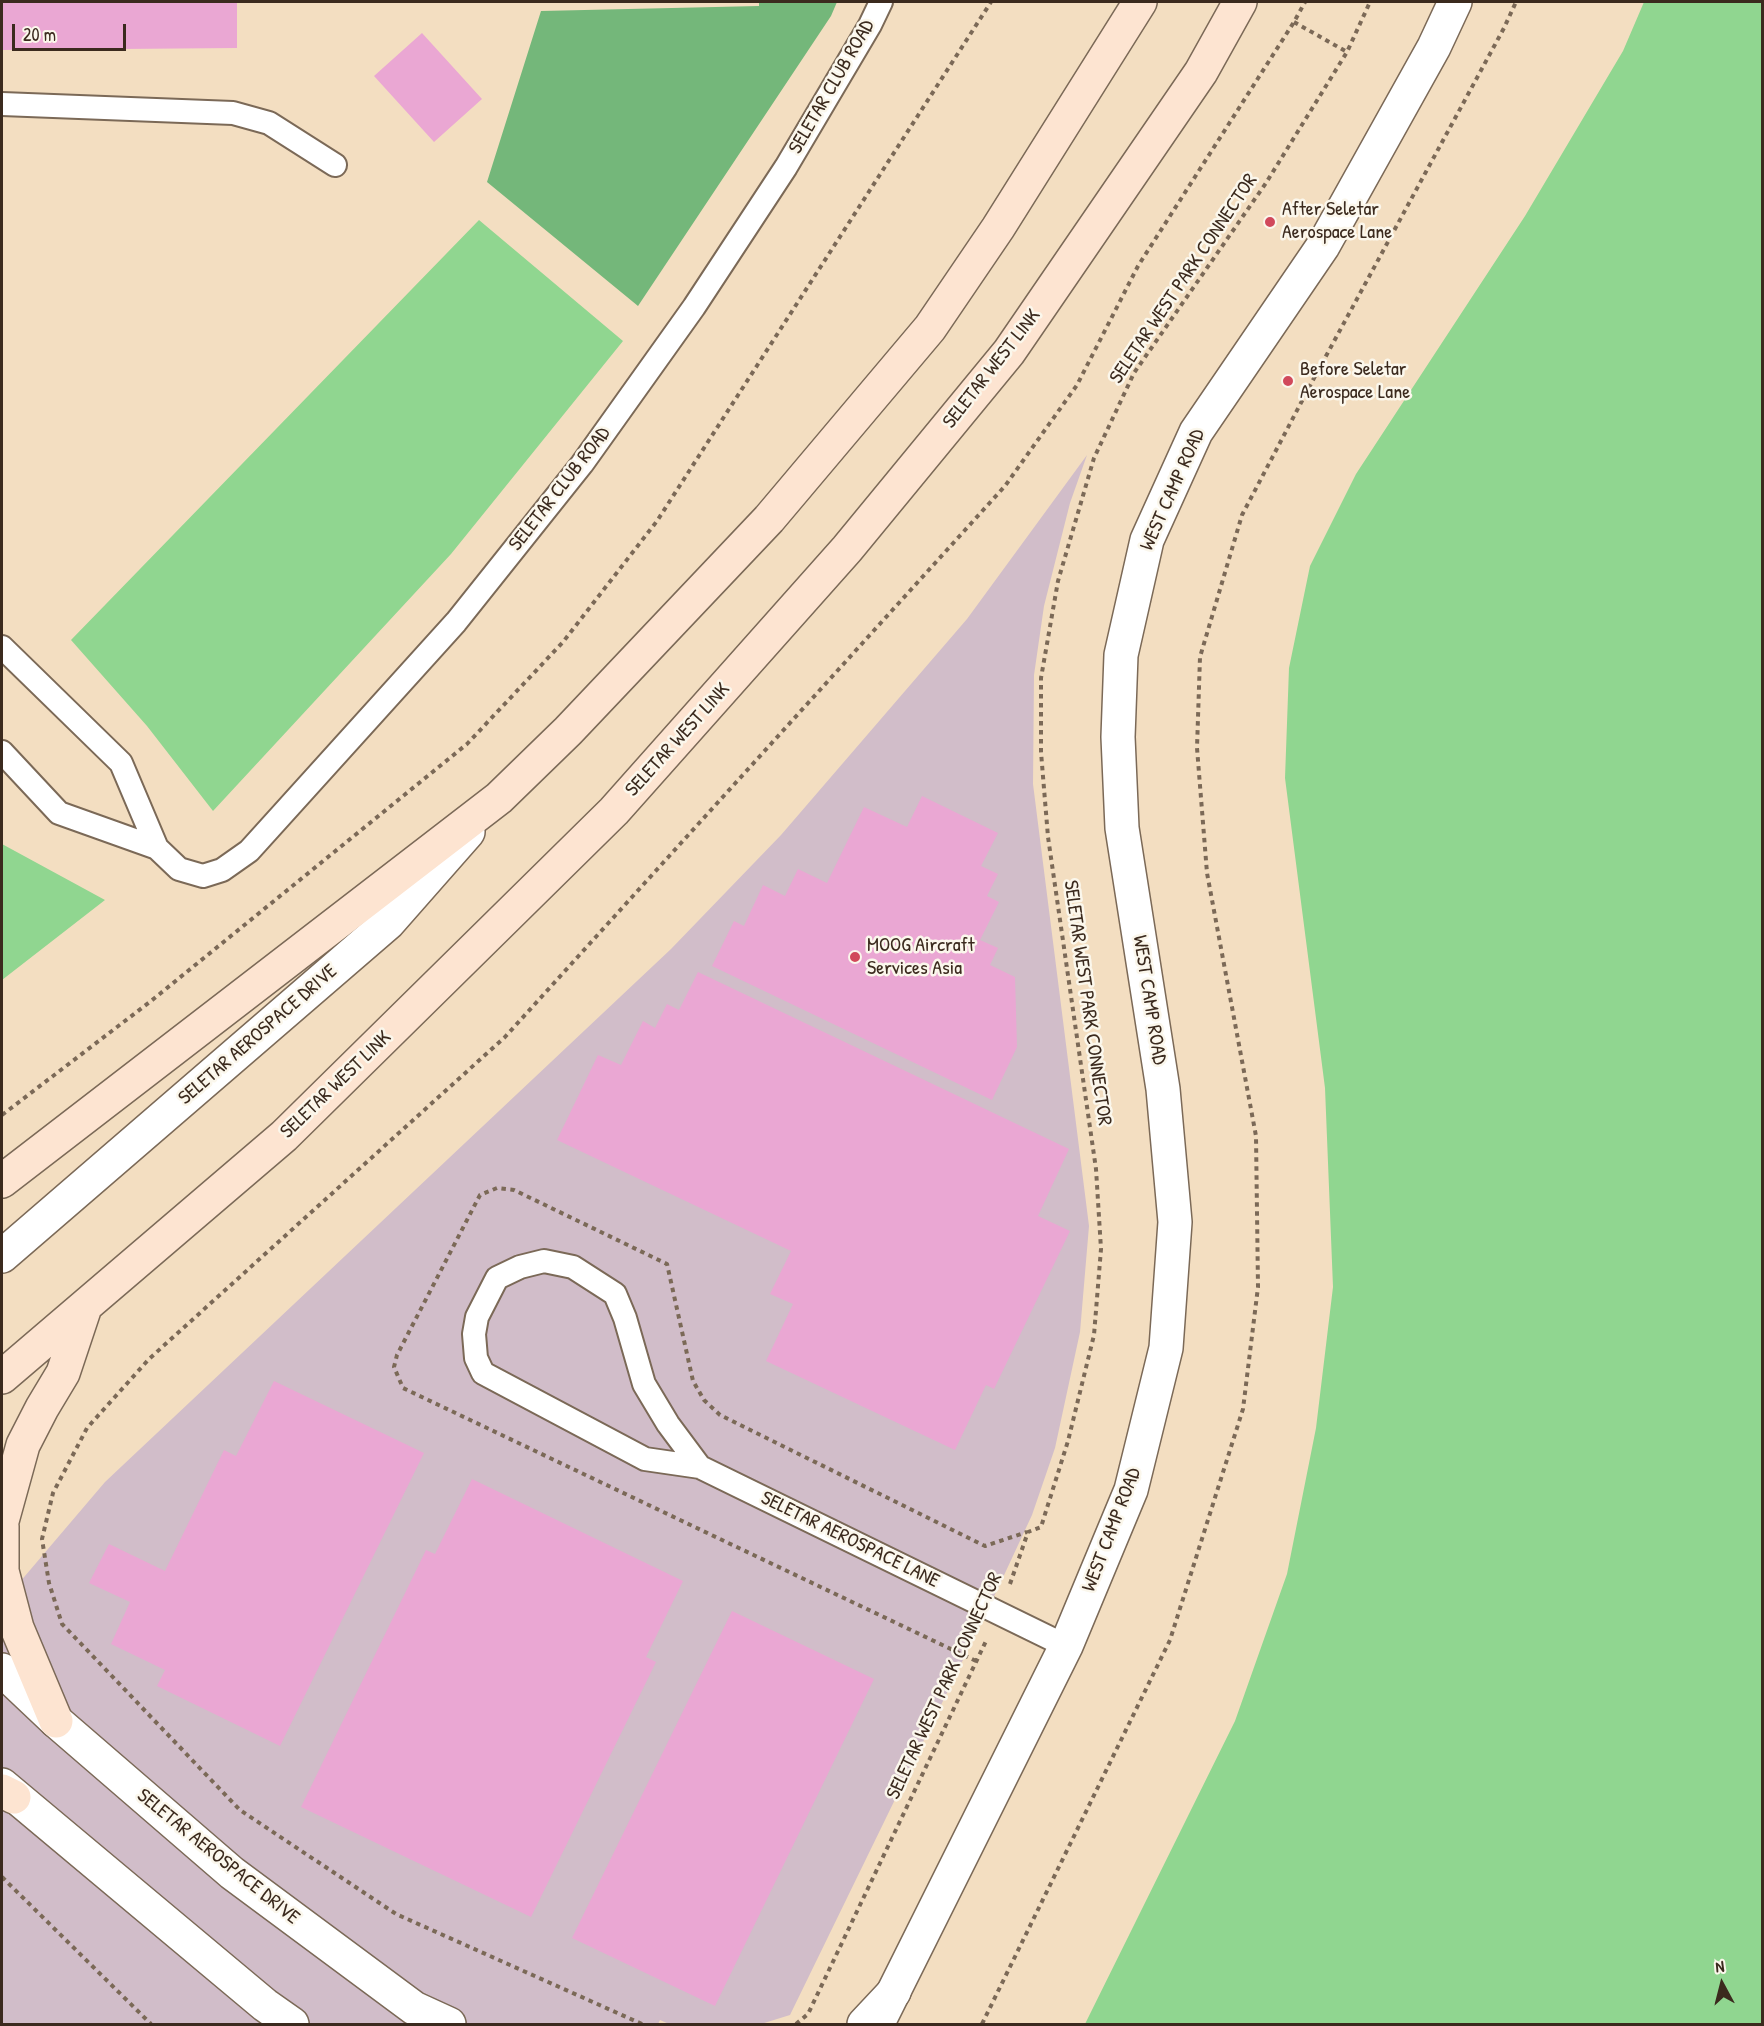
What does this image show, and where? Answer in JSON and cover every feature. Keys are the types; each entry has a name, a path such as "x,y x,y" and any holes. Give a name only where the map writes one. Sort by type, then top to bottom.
{"main road":[{"path":"2,1181 499,798 568,731 769,519 930,328 1004,218 1140,2"},
{"name":"SELETAR WEST LINK","path":"2,1377 284,1137 606,820 847,549 1009,352 1201,72 1240,2"},
{"path":"2,1521 23,1445 63,1374 85,1307"},
{"path":"2,1526 2,1571 17,1628 56,1721"}],"street":[{"name":"WEST CAMP ROAD","path":"878,2025 1066,1646 1131,1490 1166,1348 1175,1222 1162,1089 1122,828 1118,737 1121,656 1147,540 1197,432 1323,246 1434,47 1455,2"},
{"name":"SELETAR AEROSPACE DRIVE","path":"2,1256 388,923 499,798"},
{"name":"SELETAR AEROSPACE DRIVE","path":"2,1670 56,1721 232,1873 414,2008 449,2025"},
{"path":"6,1791 292,2025"},
{"path":"864,2025 894,1992"},
{"path":"894,1992 898,2025"}],"lane":[{"name":"SELETAR CLUB ROAD","path":"2,647 121,763 158,849 179,869 203,876 222,870 249,851 456,622 582,464 694,307 786,167 870,25 881,2"},
{"path":"2,104 233,113 269,123 335,165"},
{"name":"SELETAR CLUB ROAD","path":"2,752 59,813 158,849"},
{"name":"SELETAR AEROSPACE LANE","path":"700,1467 668,1424 644,1384 625,1318 615,1294 573,1267 544,1261 520,1267 497,1278 477,1317 474,1334 476,1358 483,1373 645,1459 700,1467 1066,1646"}],"path":[{"path":"2,1115 151,1001 467,744 563,642 657,521 991,2"},
{"path":"642,2025 396,1914 240,1810 62,1624 49,1583 42,1539 53,1493 87,1428 149,1359 505,1037 1005,486 1077,385 1138,266 1305,2"},
{"name":"SELETAR WEST PARK CONNECTOR","path":"796,2025 808,2014 999,1614 1028,1532 1041,1527 1068,1441 1094,1335 1101,1249 1096,1169 1048,837 1041,752 1041,678 1058,581 1094,458 1134,373 1266,183 1347,52 1370,2"},
{"path":"982,2025 1170,1640 1243,1409 1258,1287 1256,1136 1207,873 1197,748 1200,657 1242,515 1516,2"},
{"path":"1294,22 1347,52"},
{"path":"2,1877 151,2025"}],"shaded area":[{"path":"1087,455 1070,503 1044,606 1034,675 1033,784 1089,1226 1080,1332 1055,1448 1032,1515 790,2015 761,2024 669,2024 660,2020 658,2024 2,2024 2,1603 105,1482 671,949 781,835 967,619"}],"green space":[{"path":"759,2 837,2 831,16 638,306 487,182 541,11 759,6"},
{"path":"1644,2 1762,2 1762,2024 1085,2024 1235,1721 1287,1574 1316,1428 1333,1287 1325,1088 1285,778 1289,668 1310,566 1356,474 1525,216 1623,51"},
{"path":"479,220 623,341 451,554 213,811 147,726 71,640"},
{"path":"2,844 105,900 2,980"}],"building":[{"path":"2,2 237,2 237,48 2,50"},
{"path":"422,33 482,99 434,142 374,76"},
{"name":"MOOG Aircraft Services Asia","path":"922,796 998,833 981,866 998,874 987,896 999,902 980,940 998,948 990,965 1015,977 1017,1047 992,1100 712,966 734,921 744,926 763,885 785,896 798,869 827,883 864,807 907,827"},
{"path":"698,972 1069,1149 1038,1216 1070,1231 994,1389 986,1385 955,1450 766,1361 793,1304 770,1294 791,1251 557,1140 598,1055 621,1065 643,1021 655,1028 667,1004 679,1010"},
{"path":"274,1381 424,1453 280,1746 157,1686 165,1670 111,1644 130,1602 89,1583 109,1544 165,1571 224,1450 236,1456"},
{"path":"472,1479 683,1581 646,1657 656,1662 531,1917 301,1807 426,1550 435,1554"},
{"path":"732,1611 874,1679 715,2006 572,1938"}],"place":[{"name":"After Seletar Aerospace Lane","path":"1270,222"},
{"name":"Before Seletar Aerospace Lane","path":"1288,381"},
{"name":"MOOG Aircraft Services Asia","path":"855,957"}]}
